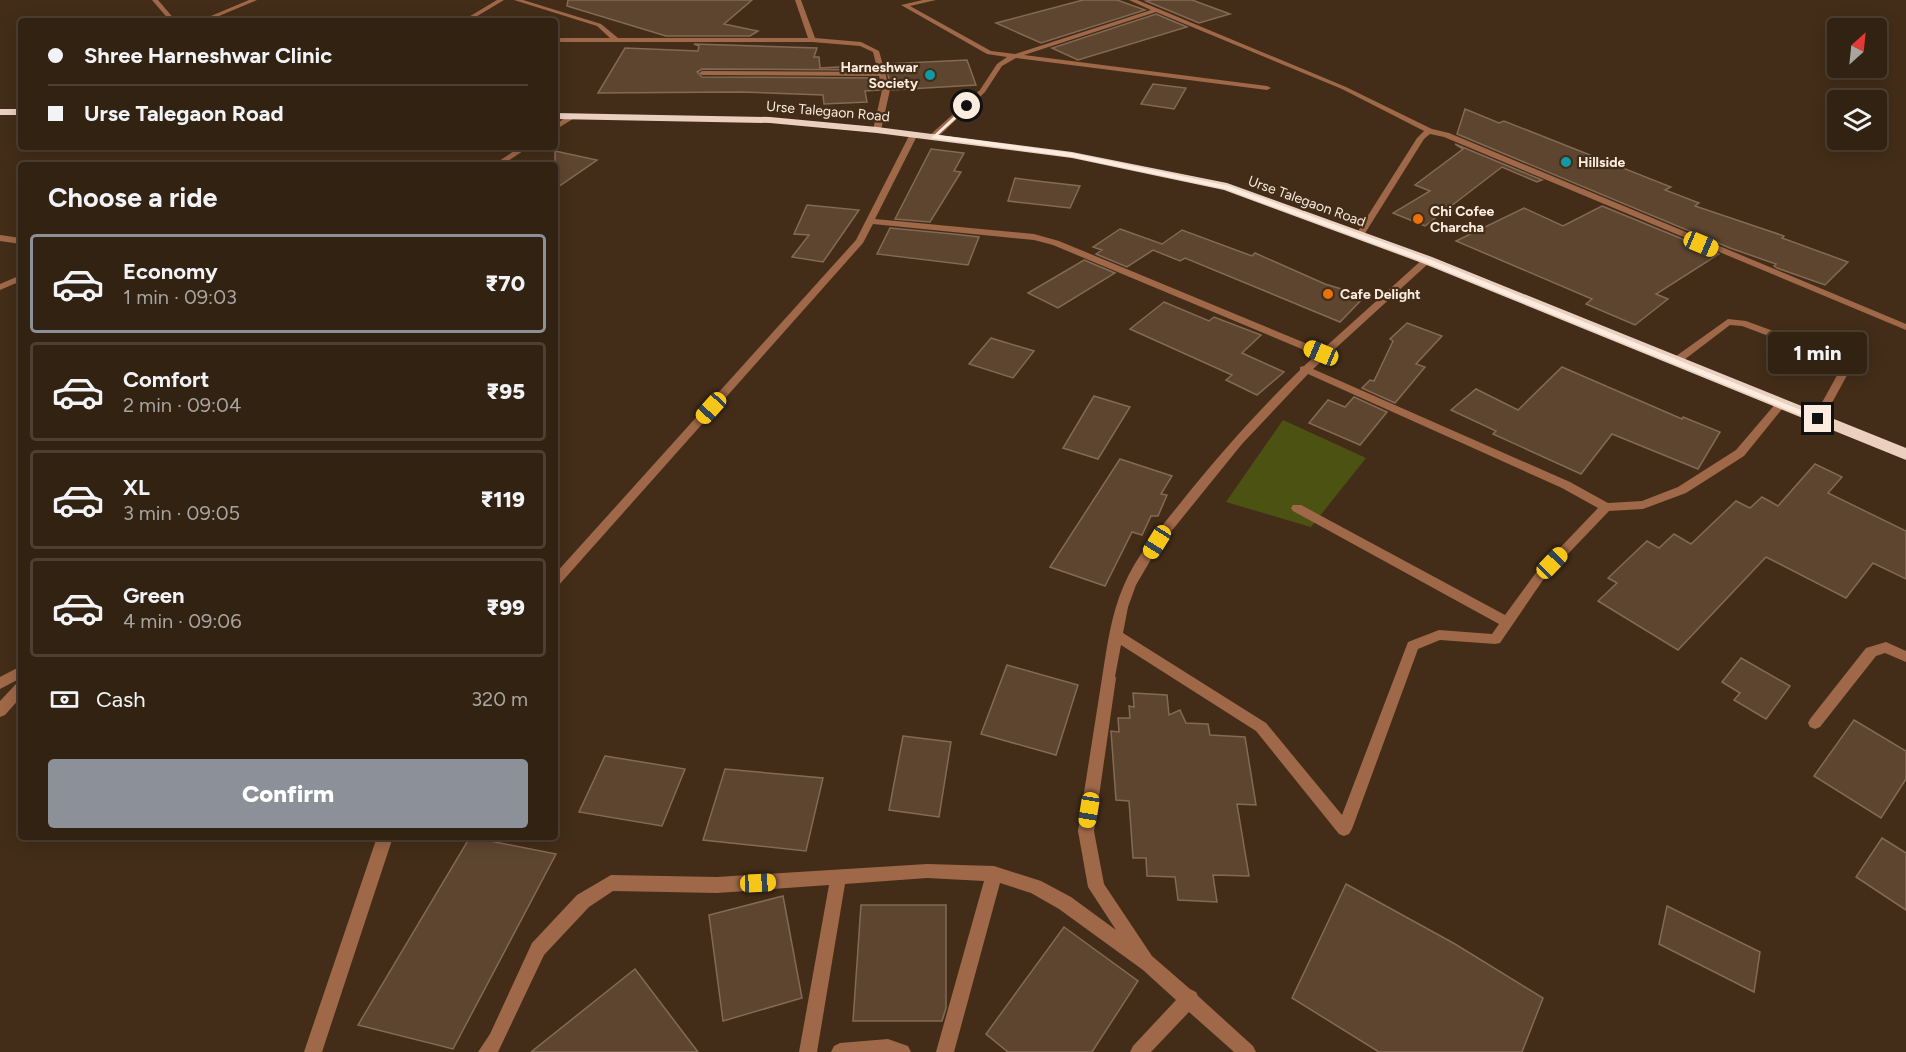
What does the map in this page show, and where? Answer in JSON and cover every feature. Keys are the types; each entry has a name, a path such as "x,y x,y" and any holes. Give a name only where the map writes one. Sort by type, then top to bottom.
{"highway":[{"path":"0,112 18,112"},
{"name":"Urse Talegaon Road","path":"558,116 770,120 915,134 1072,155 1227,188 1426,260 1906,454"}],"street":[{"path":"155,0 170,18"},
{"path":"209,18 254,0"},
{"path":"470,18 501,0"},
{"path":"517,0 599,25 615,39"},
{"path":"798,0 812,40"},
{"path":"904,3 933,0"},
{"path":"1132,0 1344,88 1429,131 1446,135 1744,262 1827,293 1906,327"},
{"path":"904,3 989,53 1010,58 1267,88"},
{"path":"933,137 983,91 999,65 1010,58 1157,10"},
{"path":"558,39 812,40 861,44 876,51 886,90 877,130"},
{"path":"702,73 774,77 882,74"},
{"path":"558,126 572,117"},
{"path":"1359,236 1421,138 1429,131"},
{"path":"558,579 861,241 915,134"},
{"path":"502,162 520,150"},
{"path":"870,221 1034,237 1056,243 1321,353"},
{"path":"0,238 18,241"},
{"path":"1149,964 1095,887 1086,831 1116,635 1130,585 1157,542 1211,470 1266,408 1321,353 1426,260"},
{"path":"0,287 18,279"},
{"path":"1676,361 1728,321 1743,323 1832,356 1843,363 1846,368 1818,419"},
{"path":"1304,369 1566,485 1606,507 1643,505 1682,490 1740,453 1781,404"},
{"path":"1116,635 1261,727 1344,829 1413,646 1439,634 1495,639 1539,577 1606,507"},
{"path":"1297,508 1507,622"},
{"path":"1815,723 1871,652 1886,647 1906,657"},
{"path":"0,683 18,674"},
{"path":"0,711 18,691"},
{"path":"313,1052 384,840"},
{"path":"488,1052 496,1040 538,949 583,901 611,883 717,885 838,879 927,871 994,874 1035,886 1065,903 1149,964 1190,998 1248,1052"},
{"path":"945,1052 994,874"},
{"path":"808,1052 838,879"},
{"path":"1139,1052 1190,998"},
{"path":"840,1052 888,1048 902,1052"}],"green space":[{"path":"1283,420 1366,458 1311,527 1226,502"}],"building":[{"path":"568,0 752,0 724,24 758,31 750,36 666,36 567,6"},
{"path":"1083,0 1117,0 1145,10 1041,43 996,23"},
{"path":"1192,0 1230,14 1199,23 1146,1"},
{"path":"1156,14 1187,27 1078,60 1052,48"},
{"path":"694,44 817,48 814,57 819,57 820,68 874,65 875,70 702,69 697,72 702,77 877,78 880,90 865,91 867,102 824,104 823,95 740,92 598,93 625,48 698,51 699,46"},
{"name":"Harneshwar Society","path":"967,60 976,85 892,90 885,64"},
{"path":"1153,84 1186,88 1174,109 1141,104"},
{"path":"1465,109 1499,123 1504,121 1671,187 1665,190 1699,203 1695,206 1784,236 1782,238 1848,262 1825,285 1777,268 1774,266 1776,264 1730,248 1457,134"},
{"path":"1455,144 1542,180 1537,182 1502,167 1425,226 1393,213 1430,191 1415,185 1463,149"},
{"path":"931,149 964,153 954,171 961,172 930,222 895,219"},
{"path":"555,151 597,160 558,187 558,162 555,162"},
{"path":"1015,178 1080,186 1070,208 1008,201"},
{"path":"807,205 859,210 823,262 792,257 809,235 794,234"},
{"path":"1602,206 1719,254 1656,294 1668,299 1635,325 1586,304 1592,299 1456,241 1524,208 1563,226"},
{"path":"890,228 979,237 968,265 877,254"},
{"path":"1120,229 1162,244 1182,230 1252,256 1255,253 1325,284 1365,296 1340,322 1185,258 1180,261 1153,250 1127,267 1096,254 1102,250 1093,247"},
{"path":"1084,260 1115,273 1058,308 1028,293"},
{"path":"1164,302 1209,321 1214,317 1261,335 1242,353 1284,372 1257,395 1226,380 1232,375 1130,329"},
{"path":"1407,323 1442,336 1416,364 1425,367 1395,403 1362,388 1370,380 1374,381 1393,341 1390,339"},
{"path":"991,338 1034,351 1013,378 969,364"},
{"path":"1562,367 1682,419 1683,417 1720,432 1698,469 1612,434 1581,474 1493,434 1496,431 1451,410 1476,389 1518,410"},
{"path":"1094,396 1130,407 1098,459 1063,448"},
{"path":"1354,397 1387,412 1360,445 1309,423 1328,400 1345,407"},
{"path":"1120,459 1172,476 1161,494 1167,495 1158,516 1151,516 1142,535 1132,532 1105,586 1050,567"},
{"path":"1815,464 1842,477 1828,493 1906,531 1906,579 1873,563 1846,598 1766,557 1678,650 1598,601 1617,583 1608,578 1647,541 1659,548 1674,534 1691,544 1736,501 1750,508 1762,497 1778,506"},
{"path":"1741,658 1790,686 1766,719 1734,700 1740,693 1722,682"},
{"path":"1007,665 1078,685 1056,755 981,734"},
{"path":"1133,693 1167,695 1169,715 1180,710 1186,723 1208,724 1210,735 1245,737 1256,805 1237,804 1249,876 1213,875 1217,902 1178,900 1175,877 1147,876 1146,858 1133,858 1129,801 1116,800 1111,731 1119,732 1118,718 1130,718 1129,706 1134,707"},
{"path":"1854,720 1906,751 1906,779 1881,818 1814,776"},
{"path":"903,736 951,742 939,817 889,810"},
{"path":"605,756 685,769 662,826 579,812"},
{"path":"725,769 823,778 806,851 703,840"},
{"path":"1882,838 1906,853 1906,910 1856,877"},
{"path":"468,840 485,840 556,854 453,1049 358,1025"},
{"path":"1346,884 1455,944 1543,998 1522,1052 1379,1052 1292,998"},
{"path":"783,896 802,998 723,1021 709,915"},
{"path":"861,905 946,905 946,1008 942,1021 853,1021"},
{"path":"1667,906 1760,952 1754,992 1659,944"},
{"path":"1064,927 1138,981 1092,1052 1008,1052 986,1034"},
{"path":"635,969 698,1052 531,1052"}],"place":[{"name":"Harneshwar Society","path":"930,75"},
{"name":"Hillside","path":"1566,162"},
{"name":"Chi Cofee Charcha","path":"1418,219"},
{"name":"Cafe Delight","path":"1328,294"}],"route":[{"path":"967,106 933,137 1072,155 1227,188 1426,260 1818,419"}]}
